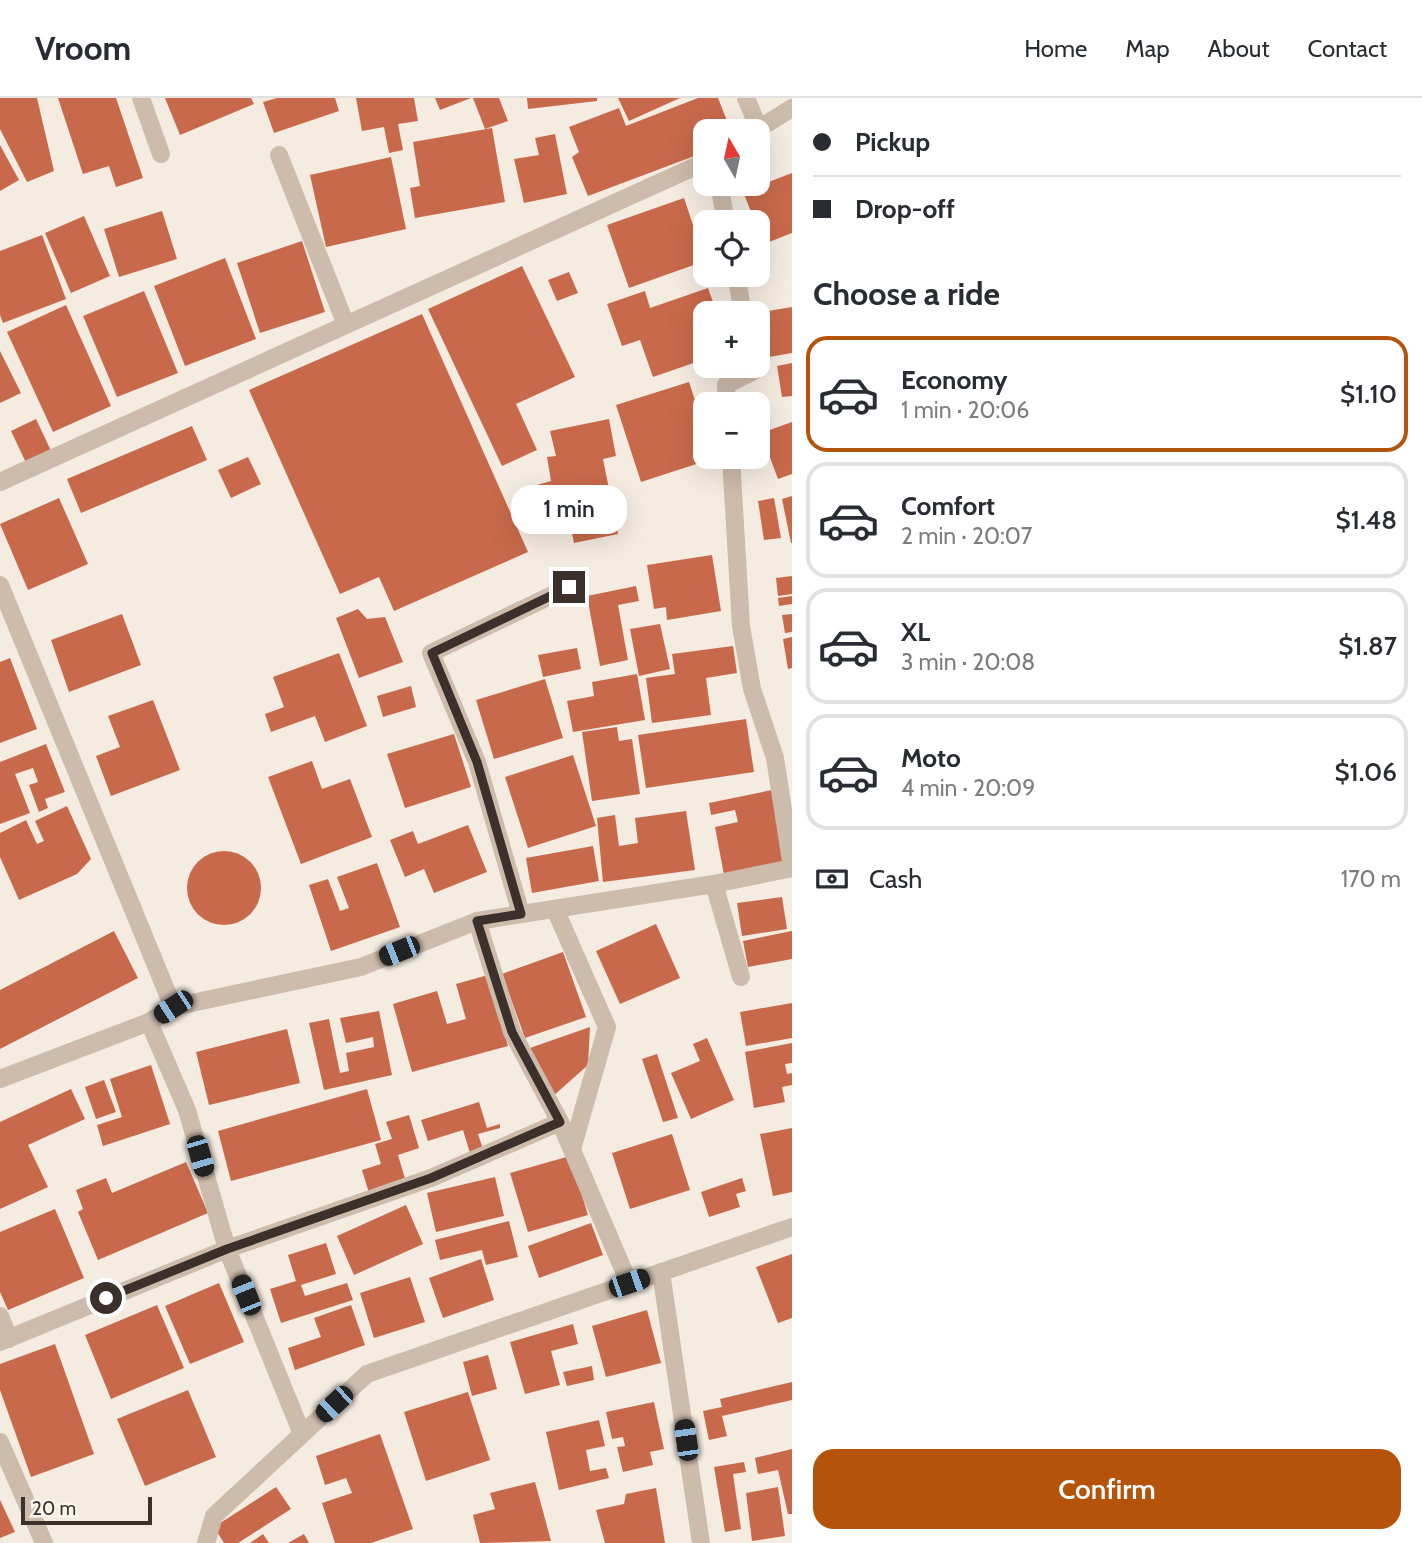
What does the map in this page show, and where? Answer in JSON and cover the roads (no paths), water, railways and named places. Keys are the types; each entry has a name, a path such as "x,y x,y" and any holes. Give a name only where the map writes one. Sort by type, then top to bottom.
{"street":[{"path":"141,98 160,154"},
{"path":"747,98 754,119"},
{"path":"770,122 792,108"},
{"path":"279,155 346,325"},
{"path":"0,482 693,167"},
{"path":"726,392 726,385 741,378"},
{"path":"0,1079 149,1022 173,1007 361,967 477,921 714,884 792,868 775,758 752,689 741,626 733,469"},
{"path":"0,585 173,1007"},
{"path":"521,914 477,762 432,653 569,587"},
{"path":"775,758 792,766"},
{"path":"714,884 741,977"},
{"path":"555,909 607,1027 572,1149"},
{"path":"477,921 512,1032 560,1122 629,1283"},
{"path":"149,1022 187,1110 227,1249 302,1434"},
{"path":"0,1316 5,1340 227,1249 431,1178 560,1122"},
{"path":"206,1543 214,1517 367,1374 792,1227"},
{"path":"661,1272 701,1543"},
{"path":"0,1442 44,1543"}]}
